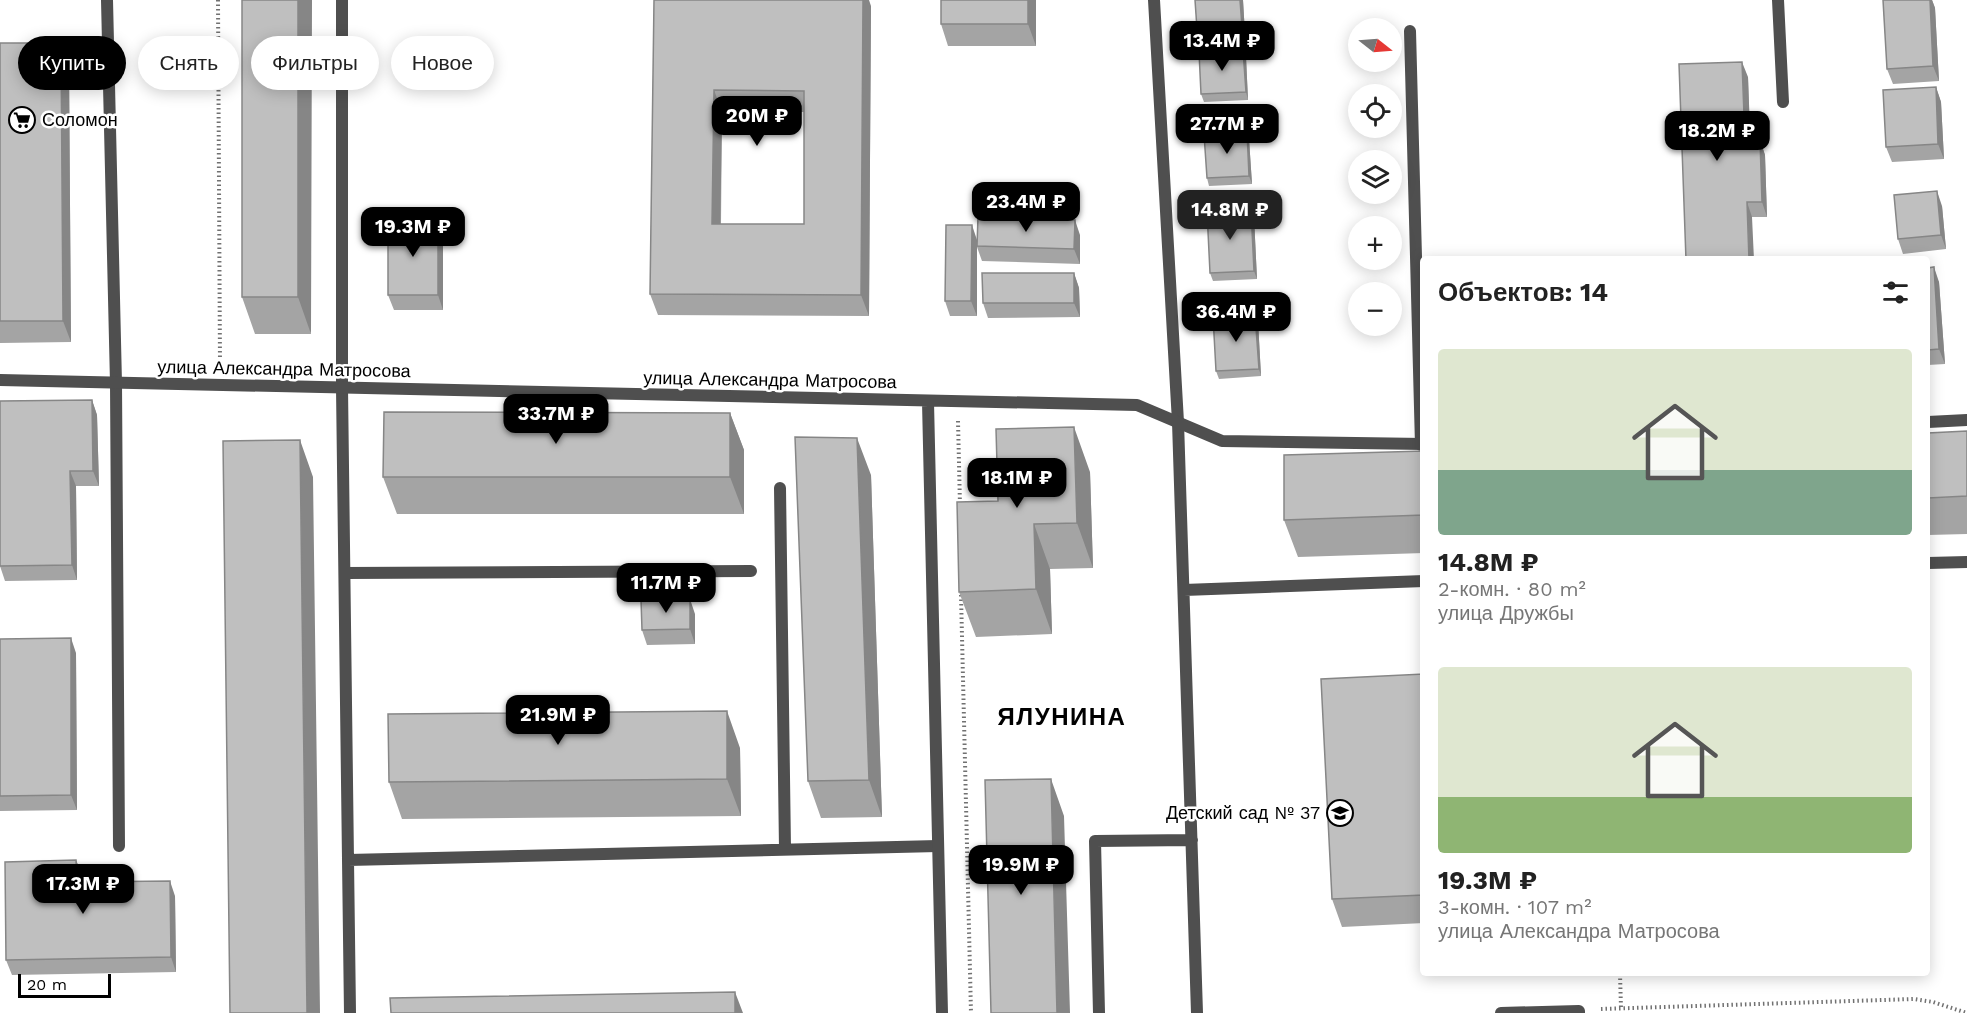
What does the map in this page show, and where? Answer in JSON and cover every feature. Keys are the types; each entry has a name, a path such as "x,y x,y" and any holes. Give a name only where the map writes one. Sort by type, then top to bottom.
{"street":[{"path":"107,0 116,383 118,846"},
{"path":"342,0 342,388 350,1013"},
{"path":"1154,0 1178,422 1197,1013"},
{"path":"1778,0 1783,102"},
{"path":"1410,31 1420,376"},
{"name":"улица Александра Матросова","path":"0,380 1137,405 1222,441 1420,445"},
{"path":"928,402 942,1013"},
{"path":"1930,422 1967,420"},
{"path":"780,488 785,849"},
{"path":"1930,563 1967,562"},
{"path":"345,573 751,571"},
{"path":"1184,590 1420,581"},
{"path":"1099,1013 1095,842 1192,840"},
{"path":"348,860 938,846"},
{"path":"1501,1013 1579,1012"}],"path":[{"path":"218,0 220,385"},
{"path":"957,402 960,510"},
{"path":"962,594 970,1013"},
{"path":"1620,976 1622,1008"},
{"path":"1579,1012 1622,1008 1914,999 1933,1002 1967,1013"}],"building":[{"path":"242,0 298,0 298,36 251,36 251,90 298,90 298,297 242,297"},
{"path":"654,0 863,0 861,295 650,294","holes":["714,90 804,91 804,224 712,224"]},
{"path":"941,0 1028,0 1028,24 941,24"},
{"path":"1195,0 1240,0 1242,27 1197,29"},
{"path":"1883,0 1930,0 1933,66 1887,69"},
{"path":"0,43 18,43 18,90 61,90 63,321 0,321"},
{"path":"1243,50 1246,92 1201,94 1199,52"},
{"path":"1742,62 1745,141 1760,140 1762,202 1747,202 1749,256 1686,256 1679,64"},
{"path":"1936,87 1938,144 1886,147 1883,90"},
{"path":"1247,131 1249,176 1207,178 1204,134"},
{"path":"1937,191 1941,235 1898,239 1894,195"},
{"path":"1251,209 1254,271 1210,273 1207,211"},
{"path":"978,217 1075,220 1074,249 977,246"},
{"path":"388,220 438,220 438,295 388,295"},
{"path":"946,225 972,225 971,301 945,301"},
{"path":"1934,267 1939,349 1930,350 1930,268"},
{"path":"982,273 1074,273 1074,303 983,303"},
{"path":"1255,314 1259,369 1216,371 1213,316"},
{"path":"92,400 93,471 70,471 72,565 0,566 0,401"},
{"path":"384,412 730,413 730,477 383,477"},
{"path":"1074,427 1077,523 1034,524 1036,589 959,592 957,502 998,501 996,429"},
{"path":"1967,431 1967,496 1930,498 1930,433"},
{"path":"795,437 857,438 869,780 808,781"},
{"path":"300,440 307,1013 230,1013 223,441"},
{"path":"1420,451 1420,515 1284,520 1284,455"},
{"path":"690,599 690,629 642,630 641,600"},
{"path":"71,638 71,795 0,796 0,639"},
{"path":"1420,674 1420,895 1332,899 1321,679"},
{"path":"727,711 727,779 389,782 388,714"},
{"path":"1051,779 1057,1013 991,1013 985,780"},
{"path":"76,860 77,882 170,881 171,957 6,960 5,862"},
{"path":"735,992 735,1013 391,1013 390,998"}],"place":[{"name":"Соломон","path":"22,120"},
{"name":"Детский сад № 37","path":"1340,813"}],"district":[{"name":"ЯЛУНИНА","path":"1062,717"}]}
